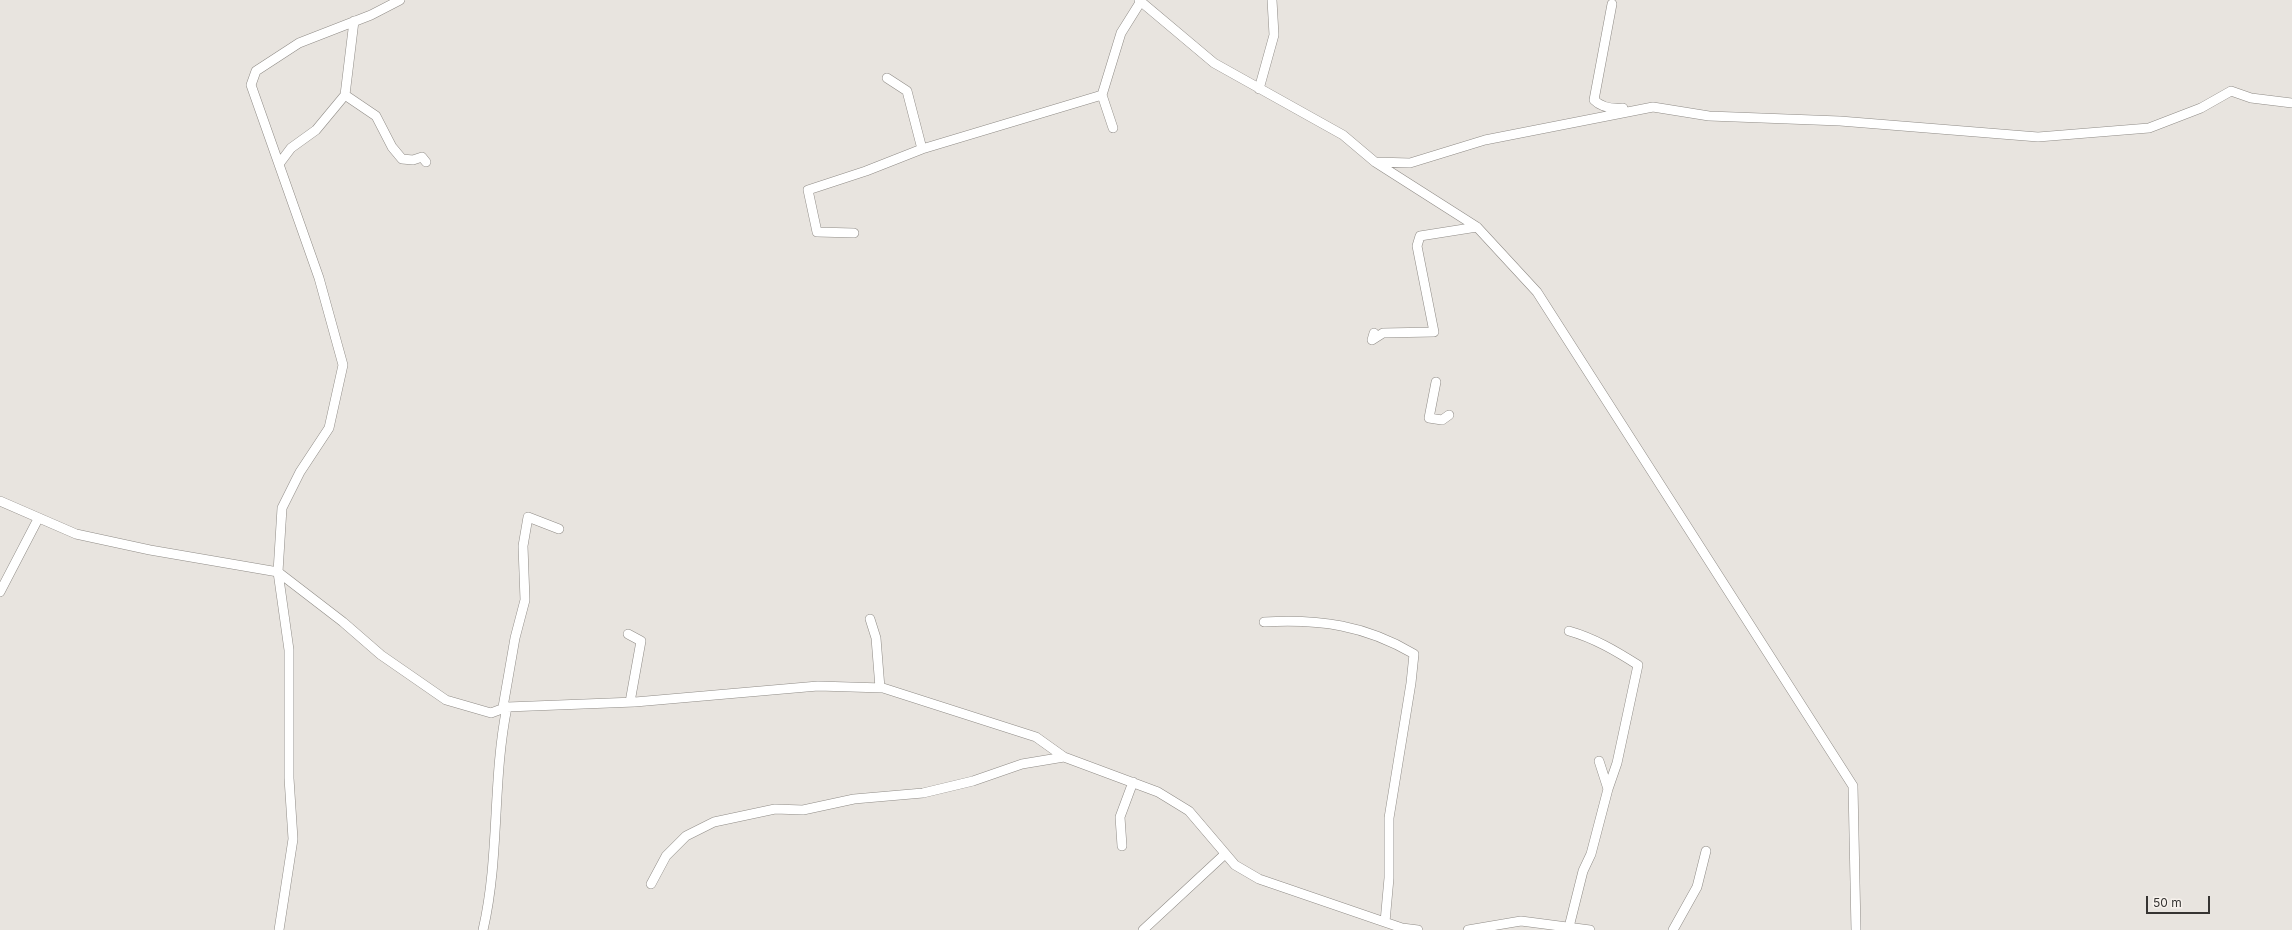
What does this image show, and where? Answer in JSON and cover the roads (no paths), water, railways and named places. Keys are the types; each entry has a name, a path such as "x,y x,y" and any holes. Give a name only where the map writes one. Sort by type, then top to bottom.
{"street":[{"path":"279,930 293,839 289,778 289,650 278,572 282,508 300,472 329,428 343,365 319,278 251,85 256,71 299,43 354,22 400,0"},
{"path":"1259,89 1274,35 1272,0"},
{"path":"1113,128 1102,95 1121,33 1140,1 1214,63 1343,135 1375,162 1477,227 1537,292 1853,786 1856,930"},
{"path":"1612,4 1594,100 1600,105 1614,109 1653,107 1709,116 1840,121 2038,137 2149,128 2201,108 2232,91 2251,98 2292,103"},
{"path":"279,164 291,148 316,130 345,95 354,22"},
{"path":"887,78 907,91 922,149"},
{"path":"345,95 376,116 392,147 402,159 413,160 422,157 426,162"},
{"path":"854,233 817,232 808,190 866,171 922,149 1102,95"},
{"path":"1375,162 1410,163 1484,140 1653,107"},
{"path":"1374,333 1372,340 1383,333 1434,332 1418,246 1420,236 1477,227"},
{"path":"1436,382 1429,418 1442,420 1449,415"},
{"path":"0,501 38,519 76,534 150,550 278,572 342,622 380,655 446,700 491,713 505,707 630,702 818,686 880,688 1036,737 1064,757 1158,792 1189,811 1235,865 1259,879 1402,928 1418,930"},
{"path":"482,930 493,870 500,741 515,638 525,600 523,546 528,517 559,529"},
{"path":"0,592 38,519"},
{"path":"870,619 876,638 880,688"},
{"path":"1264,622 1306,620 1352,628 1391,640 1414,654 1411,683 1389,818 1389,878 1384,922"},
{"path":"1569,631 1590,637 1595,642 1614,650 1638,665 1617,763 1608,789 1591,854 1583,871 1569,927"},
{"path":"628,634 641,641 630,702"},
{"path":"651,884 666,856 686,836 714,822 775,809 803,810 854,799 924,793 973,780 1022,764 1064,757"},
{"path":"1598,761 1608,789"},
{"path":"1122,846 1120,817 1133,782"},
{"path":"1673,930 1697,887 1706,851"},
{"path":"1143,930 1225,854"},
{"path":"1468,930 1521,921 1590,930"}]}
